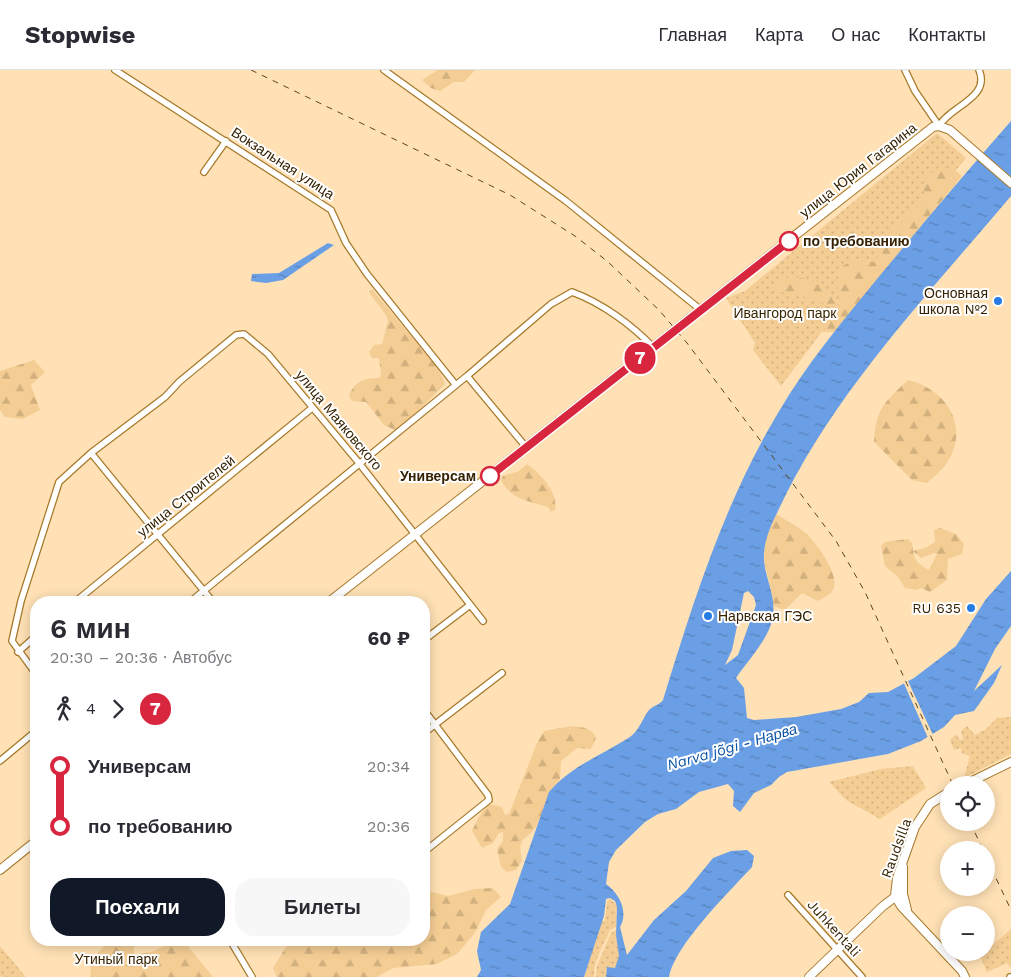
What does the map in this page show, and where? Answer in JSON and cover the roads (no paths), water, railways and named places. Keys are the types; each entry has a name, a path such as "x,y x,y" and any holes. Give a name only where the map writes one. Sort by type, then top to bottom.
{"street":[{"name":"Вокзальная улица","path":"115,70 331,210 346,243 367,274 455,384"},
{"path":"384,70 566,201 701,310"},
{"path":"905,70 915,91 939,126 946,116 979,91 983,81 979,70"},
{"name":"улица Юрия Гагарина","path":"337,596 929,130 939,126 950,130 1011,183"},
{"path":"204,172 226,141"},
{"path":"198,596 467,376 551,304 572,292 584,296 618,318 654,348"},
{"name":"улица Маяковского","path":"91,454 165,397 180,381 236,335 244,334 268,354 359,463 483,621"},
{"path":"467,376 526,447"},
{"name":"улица Строителей","path":"82,596 312,408"},
{"path":"30,667 12,642 21,600 59,482 91,454 208,596"},
{"path":"430,635 470,605"},
{"path":"18,652 30,641"},
{"path":"430,729 502,673"},
{"path":"430,718 488,795 489,800 430,847"},
{"path":"0,761 30,736"},
{"path":"982,776 1011,762"},
{"name":"Raudsilla","path":"809,977 883,906 898,896 897,876 918,821 930,804 940,798"},
{"path":"0,870 30,846"},
{"name":"Juhkentali","path":"788,895 862,977"},
{"path":"898,896 910,915 962,971 965,977"},
{"path":"234,946 252,977"}],"water":[{"name":"Narva jõgi - Нарва","path":"1011,121 1011,196 883,347 825,427 799,469 773,522 767,537 764,553 773,607 770,627 759,647 736,678 744,688 747,718 754,720 796,717 841,709 859,702 869,693 888,692 914,678 956,646 986,599 1011,571 1011,626 995,649 974,691 1002,665 994,683 974,711 955,715 944,727 921,741 888,754 787,772 771,785 754,793 740,812 733,806 734,791 728,784 699,792 676,809 658,814 645,822 616,850 609,862 606,884 615,892 623,909 623,921 620,927 627,955 654,920 686,891 713,858 731,851 747,850 754,856 752,867 704,919 681,950 673,964 669,977 606,977 607,967 615,968 619,956 616,935 617,907 615,901 610,898 606,899 604,916 584,977 477,977 481,970 477,951 481,932 510,904 549,792 577,768 634,734 648,711 663,700 686,626 726,517 759,447 789,395 812,361 850,312","holes":["748,591 754,597 756,605 738,655 725,665 732,650 744,593"]},
{"path":"328,243 334,245 283,280 266,283 251,281 252,274 279,273"}],"railway":[{"path":"251,70 510,195 575,236 607,261 659,310 687,343 836,541 865,592 949,776"},
{"path":"974,831 979,841"},
{"path":"995,876 1011,910"}],"place":[{"name":"по требованию","path":"789,241"},
{"name":"Основная школа №2","path":"998,301"},
{"name":"Универсам","path":"490,476"},
{"name":"RU 635","path":"971,608"},
{"name":"Нарвская ГЭС","path":"708,616"}],"park label":[{"name":"Ивангород парк","path":"785,313"},
{"name":"Утиный парк","path":"116,959"}]}
